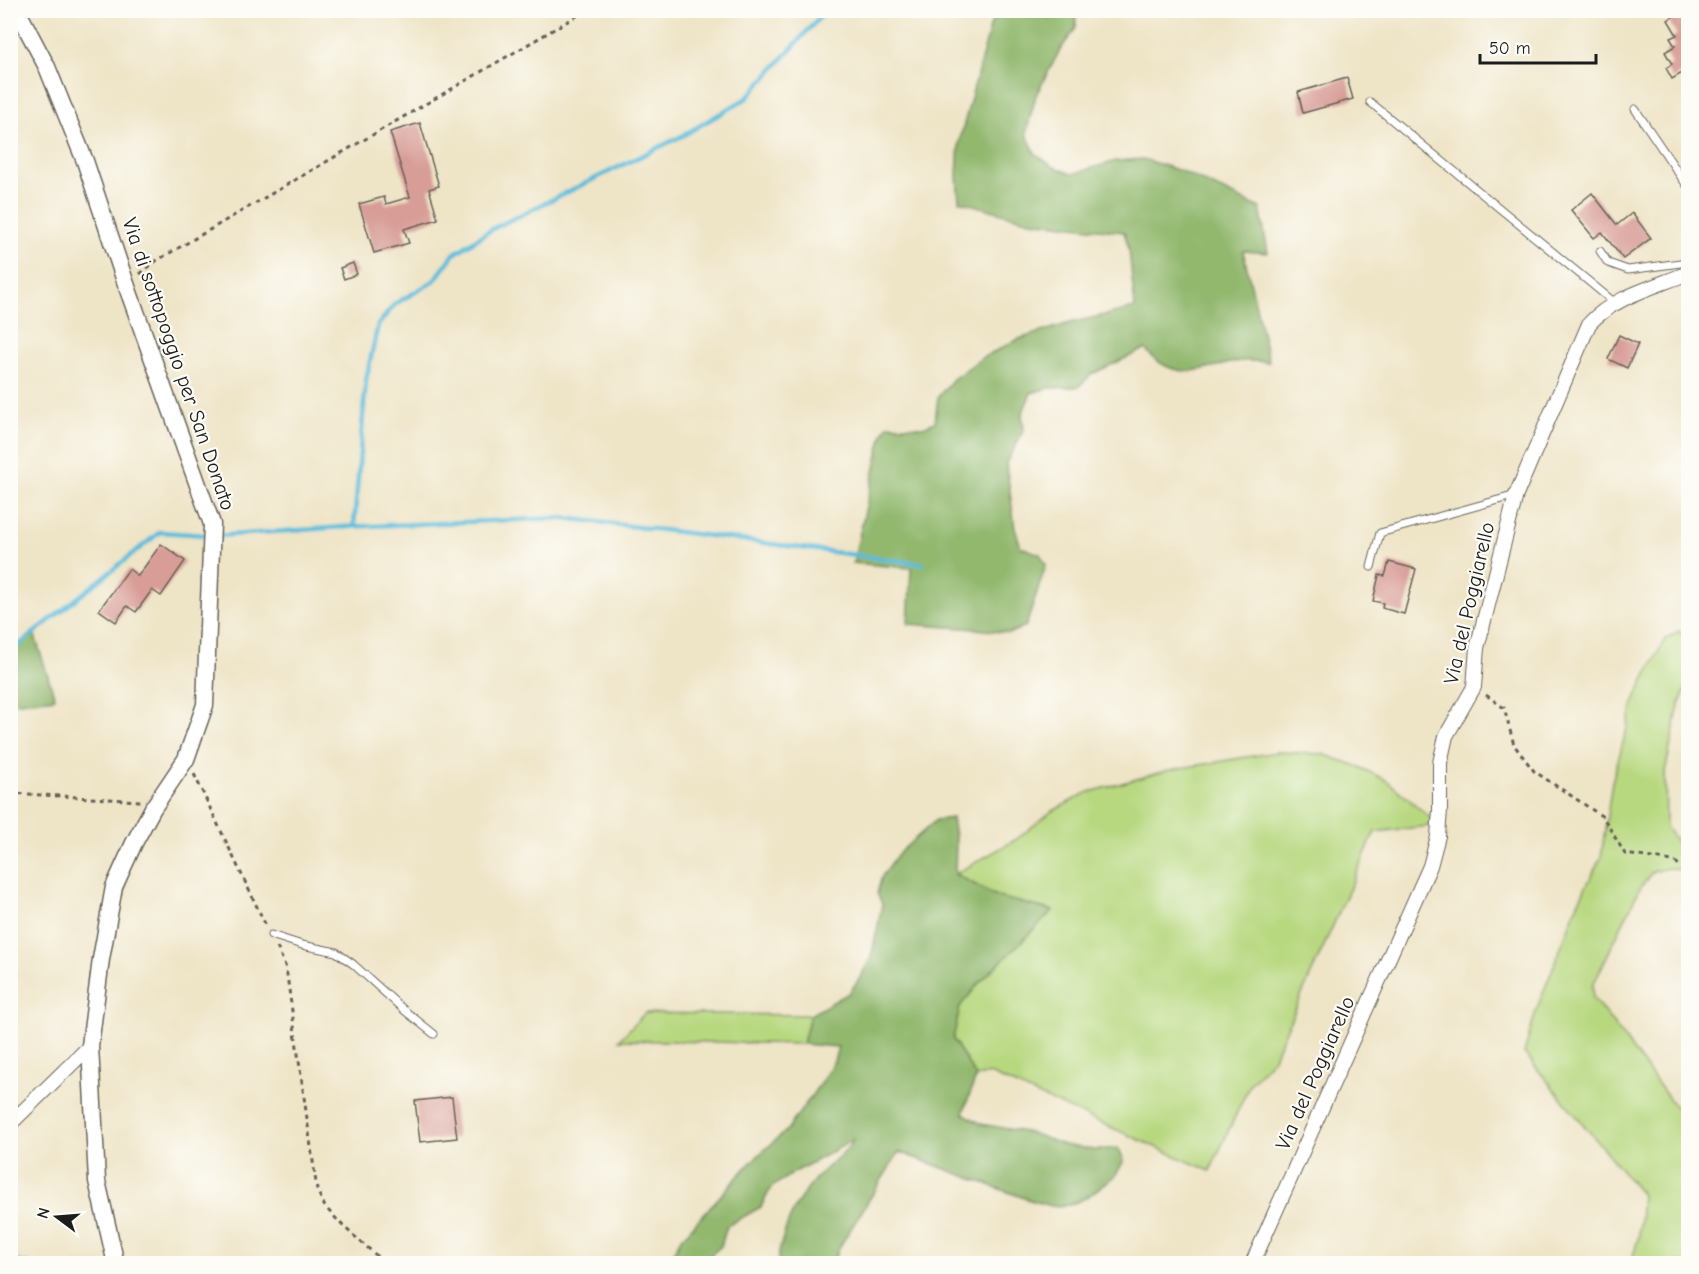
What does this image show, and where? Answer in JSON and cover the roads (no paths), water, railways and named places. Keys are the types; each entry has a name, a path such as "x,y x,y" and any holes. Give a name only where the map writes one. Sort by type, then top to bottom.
{"street":[{"name":"Via di sottopoggio per San Donato","path":"16,10 47,67 85,161 126,284 212,524 205,705 186,759 153,808 114,887 101,959 90,1046 97,1181 116,1263"},
{"name":"Via del Poggiarello","path":"1252,1263 1430,866 1438,836 1440,763 1446,736 1474,687 1477,648 1516,495 1589,324 1615,303 1689,273"},
{"path":"10,1124 90,1046"}],"lane":[{"path":"1370,102 1615,303"},
{"path":"1635,109 1689,188"},
{"path":"1600,251 1608,263 1628,270 1689,262"},
{"path":"1371,567 1380,533 1516,495"},
{"path":"271,935 302,945 336,952 434,1034"}],"waterway":[{"path":"354,526 366,380 378,325 395,304 434,281 454,254 492,229 682,136 747,98 826,10"},
{"path":"216,536 343,527 564,518 923,564"},
{"path":"10,652 160,532 207,535"},
{"path":"10,1260 27,1264"}]}
